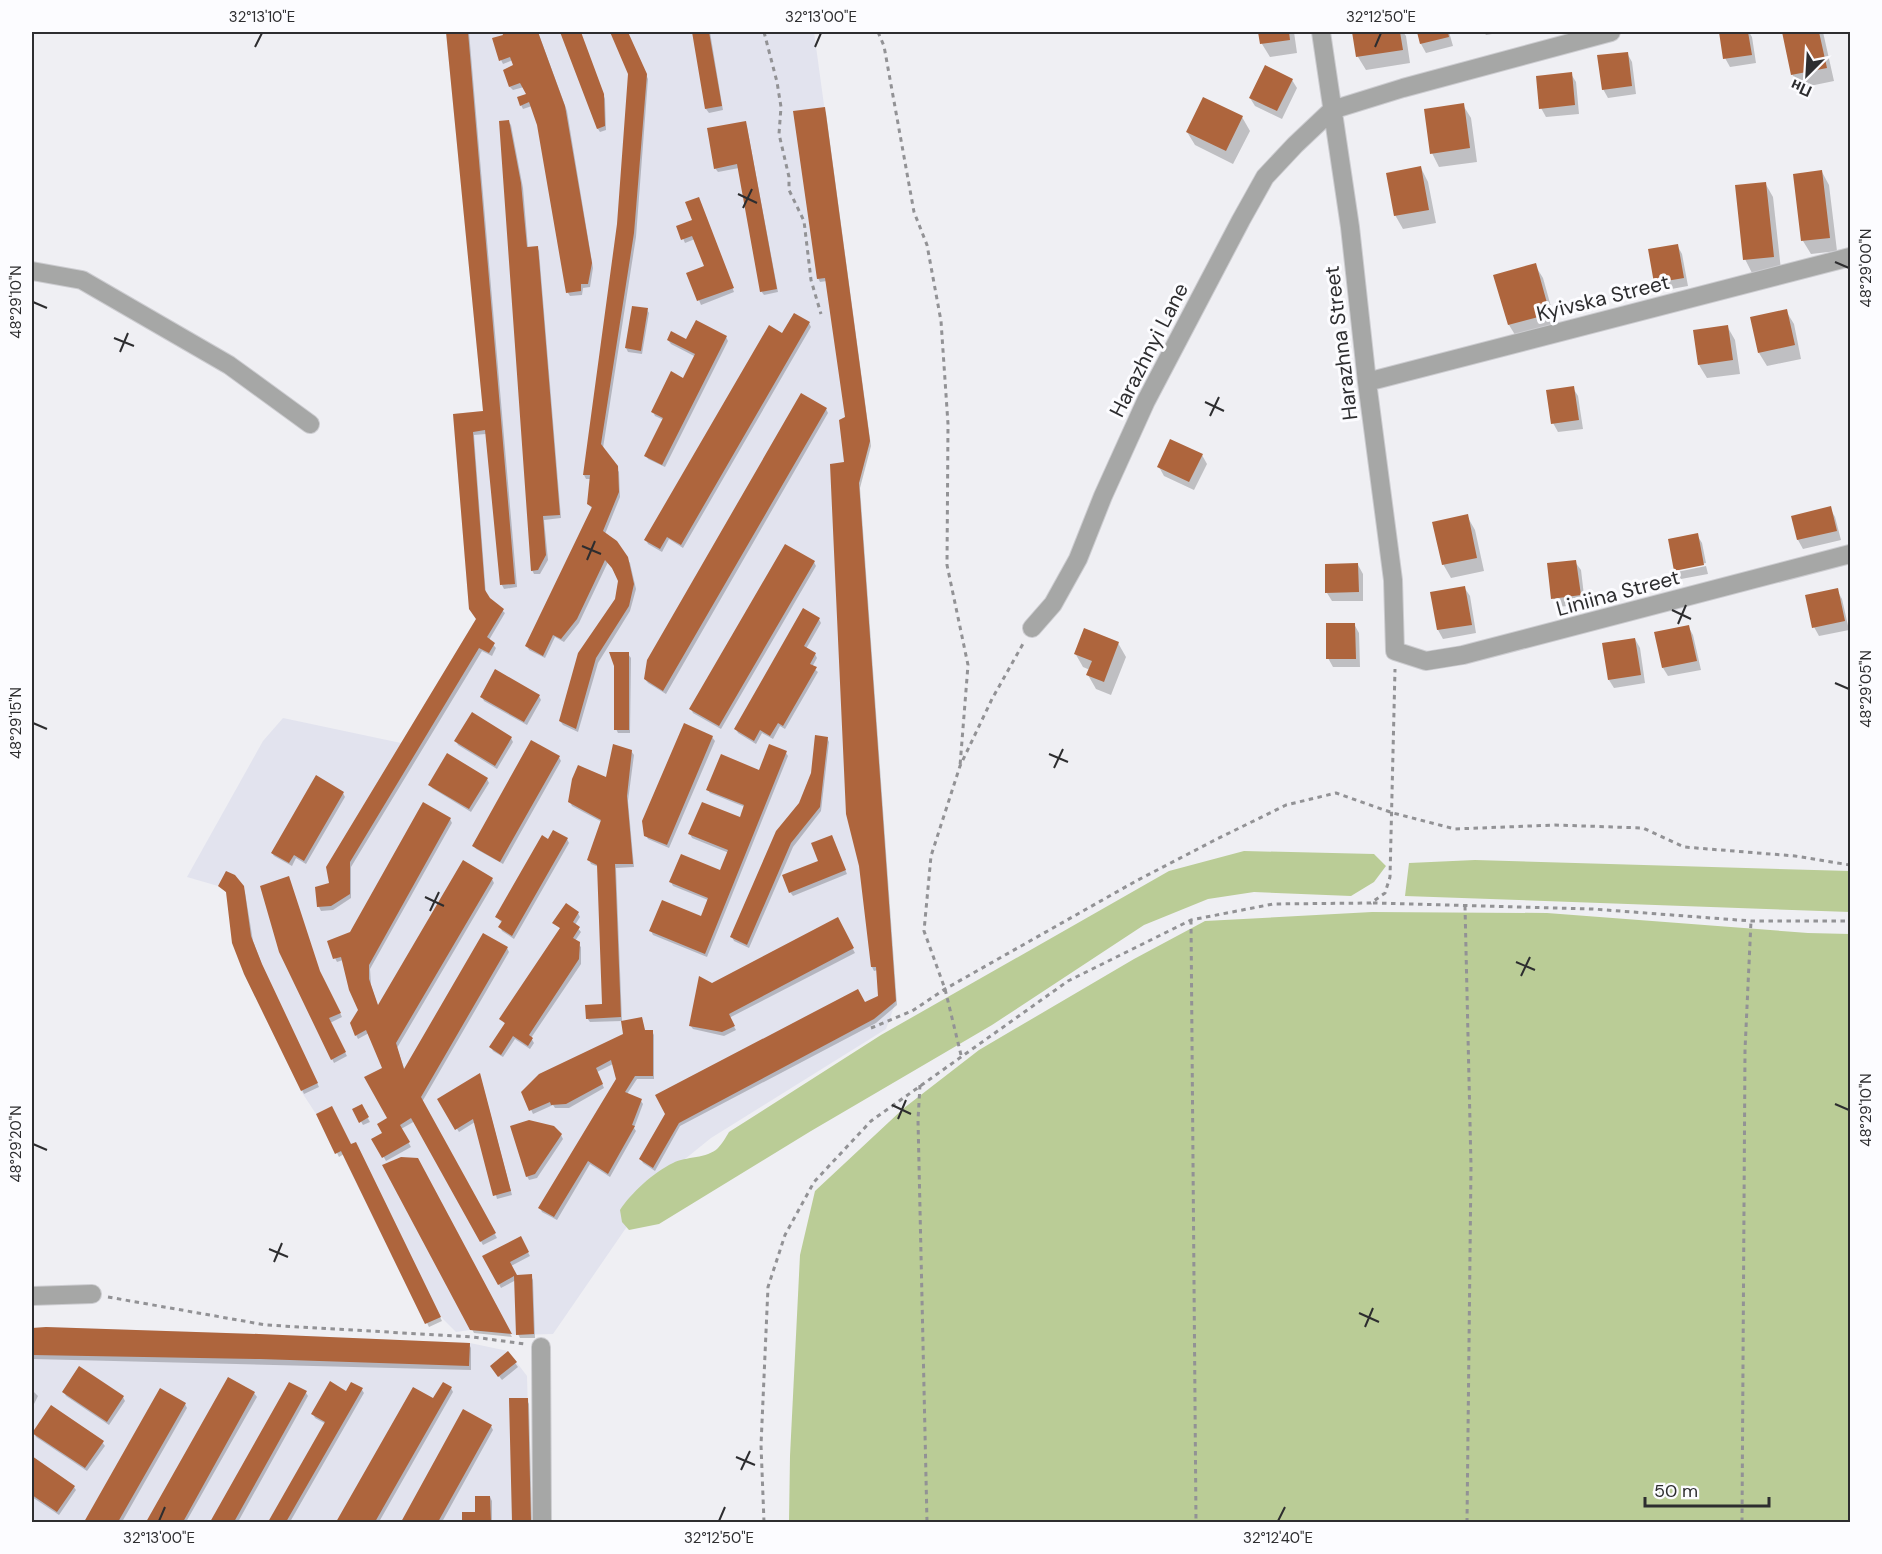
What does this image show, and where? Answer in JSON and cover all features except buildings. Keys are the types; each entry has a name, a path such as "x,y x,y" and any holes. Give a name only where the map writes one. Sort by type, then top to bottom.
{"street":[{"name":"Harazhna Street","path":"1321,32 1350,227 1367,382 1393,580 1395,651"},
{"path":"1332,110 1403,88 1611,32"},
{"name":"Harazhnyi Lane","path":"1032,628 1053,604 1078,559 1103,496 1146,401 1265,177 1294,144 1332,110"},
{"name":"Kyivska Street","path":"1367,382 1851,257"},
{"path":"32,271 82,280 229,365 310,424"},
{"name":"Liniina Street","path":"1395,651 1426,661 1463,655 1851,554"},
{"path":"32,1296 92,1294"},
{"path":"541,1347 542,1522"}],"path":[{"path":"764,32 781,107 779,134 789,177 789,190 804,221 810,280 821,314"},
{"path":"878,32 884,46 914,212 927,245 941,321 948,424 947,565 968,665 960,766"},
{"path":"961,1055 945,989 924,931 931,856 960,766 992,699 1032,628"},
{"path":"1371,903 1385,893 1390,877 1395,651"},
{"path":"871,1028 912,1011 945,989 1136,881 1287,805 1336,793 1393,813 1455,829 1555,825 1643,828 1684,847 1795,856 1851,865"},
{"path":"764,1522 761,1444 768,1287 785,1235 814,1182 871,1121 1068,981 1191,920 1273,904 1371,903 1593,909 1751,921 1851,921"},
{"path":"1465,906 1471,1166 1467,1522"},
{"path":"1191,920 1196,1522"},
{"path":"1742,1522 1745,1050 1751,921"},
{"path":"920,1085 918,1120 927,1522"},
{"path":"92,1294 266,1325 473,1337 541,1347"}],"shaded area":[{"path":"446,32 814,32 870,441 859,483 896,1001 886,1029 711,1138 659,1180 553,1334 516,1335 470,1330 456,1332 441,1317 425,1324 341,1152 335,1154 316,1114 301,1091 244,974 226,892 218,886 187,877 263,741 283,718 401,743 476,619 469,609 453,414 483,411"},
{"path":"32,1328 470,1343 508,1351 527,1376 531,1522 32,1522"}],"green space":[{"path":"1244,851 1374,854 1386,866 1374,882 1351,896 1254,892 1208,899 1144,925 992,1025 811,1131 659,1224 629,1230 622,1222 620,1210 625,1203 643,1183 658,1172 678,1161 713,1152 721,1145 729,1132 881,1035 1169,871"},
{"path":"1475,860 1850,871 1850,912 1405,896 1409,863"},
{"path":"1372,912 1547,913 1808,933 1850,934 1850,1522 789,1522 800,1255 815,1191 904,1108 979,1050 1134,959 1205,921"}]}
